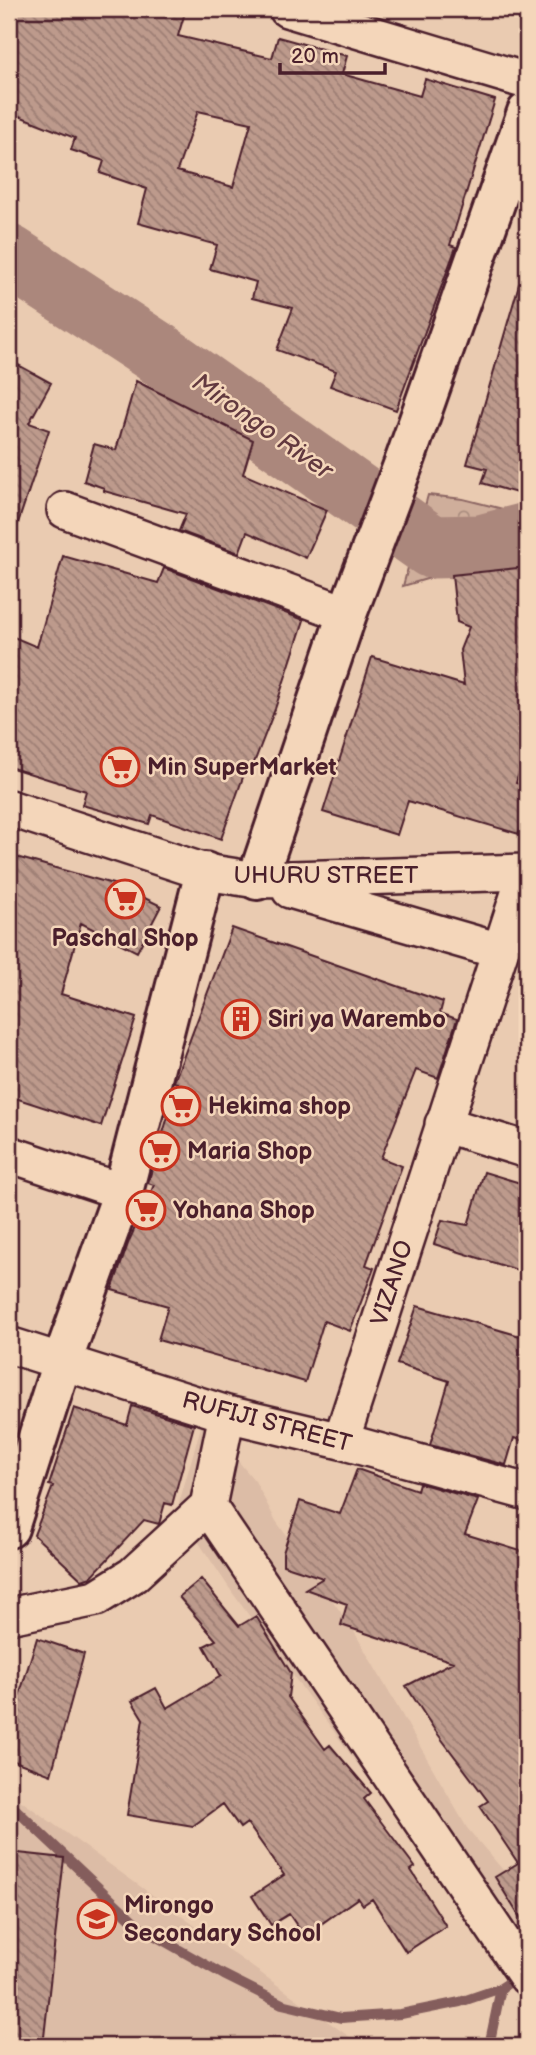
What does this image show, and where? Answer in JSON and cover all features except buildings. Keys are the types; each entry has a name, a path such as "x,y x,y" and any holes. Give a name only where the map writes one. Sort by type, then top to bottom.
{"main road":[{"path":"257,880 347,614 405,460 527,113"},
{"path":"9,1528 62,1362 123,1192 205,872"}],"street":[{"path":"288,9 527,81"},
{"path":"65,510 347,614"},
{"name":"UHURU STREET","path":"9,808 205,872 257,880 526,872"},
{"name":"VIZANO","path":"341,1441 526,872"},
{"path":"257,880 500,951"},
{"path":"443,1124 527,1150"},
{"path":"9,1154 123,1192"},
{"name":"RUFIJI STREET","path":"9,1345 227,1414 341,1441 527,1492"},
{"path":"9,1616 96,1598 133,1575 208,1506 227,1414"},
{"path":"208,1506 527,1977"}],"shaded area":[{"path":"203,1420 255,1481 276,1521 352,1628 467,1828 527,1898 527,2002 234,1595 177,1510"},
{"name":"Mirongo Secondary School","path":"9,1792 362,2046 9,2046"}],"green space":[{"path":"428,495 463,499 527,515 527,553 481,563 403,586"}],"waterway":[{"name":"Mirongo River","path":"9,256 156,352 432,547 481,546 527,534"},
{"path":"9,1803 141,1928 282,2004 341,2018 401,2014 460,2002 501,1988"},
{"path":"489,2046 501,1988 519,1976"}],"place":[{"name":"Min SuperMarket","path":"120,767"},
{"name":"Paschal Shop","path":"125,899"},
{"name":"Siri ya Warembo","path":"241,1019"},
{"name":"Hekima shop","path":"181,1106"},
{"name":"Maria Shop","path":"160,1151"},
{"name":"Yohana Shop","path":"146,1210"},
{"name":"Mirongo Secondary School","path":"97,1919"}]}
